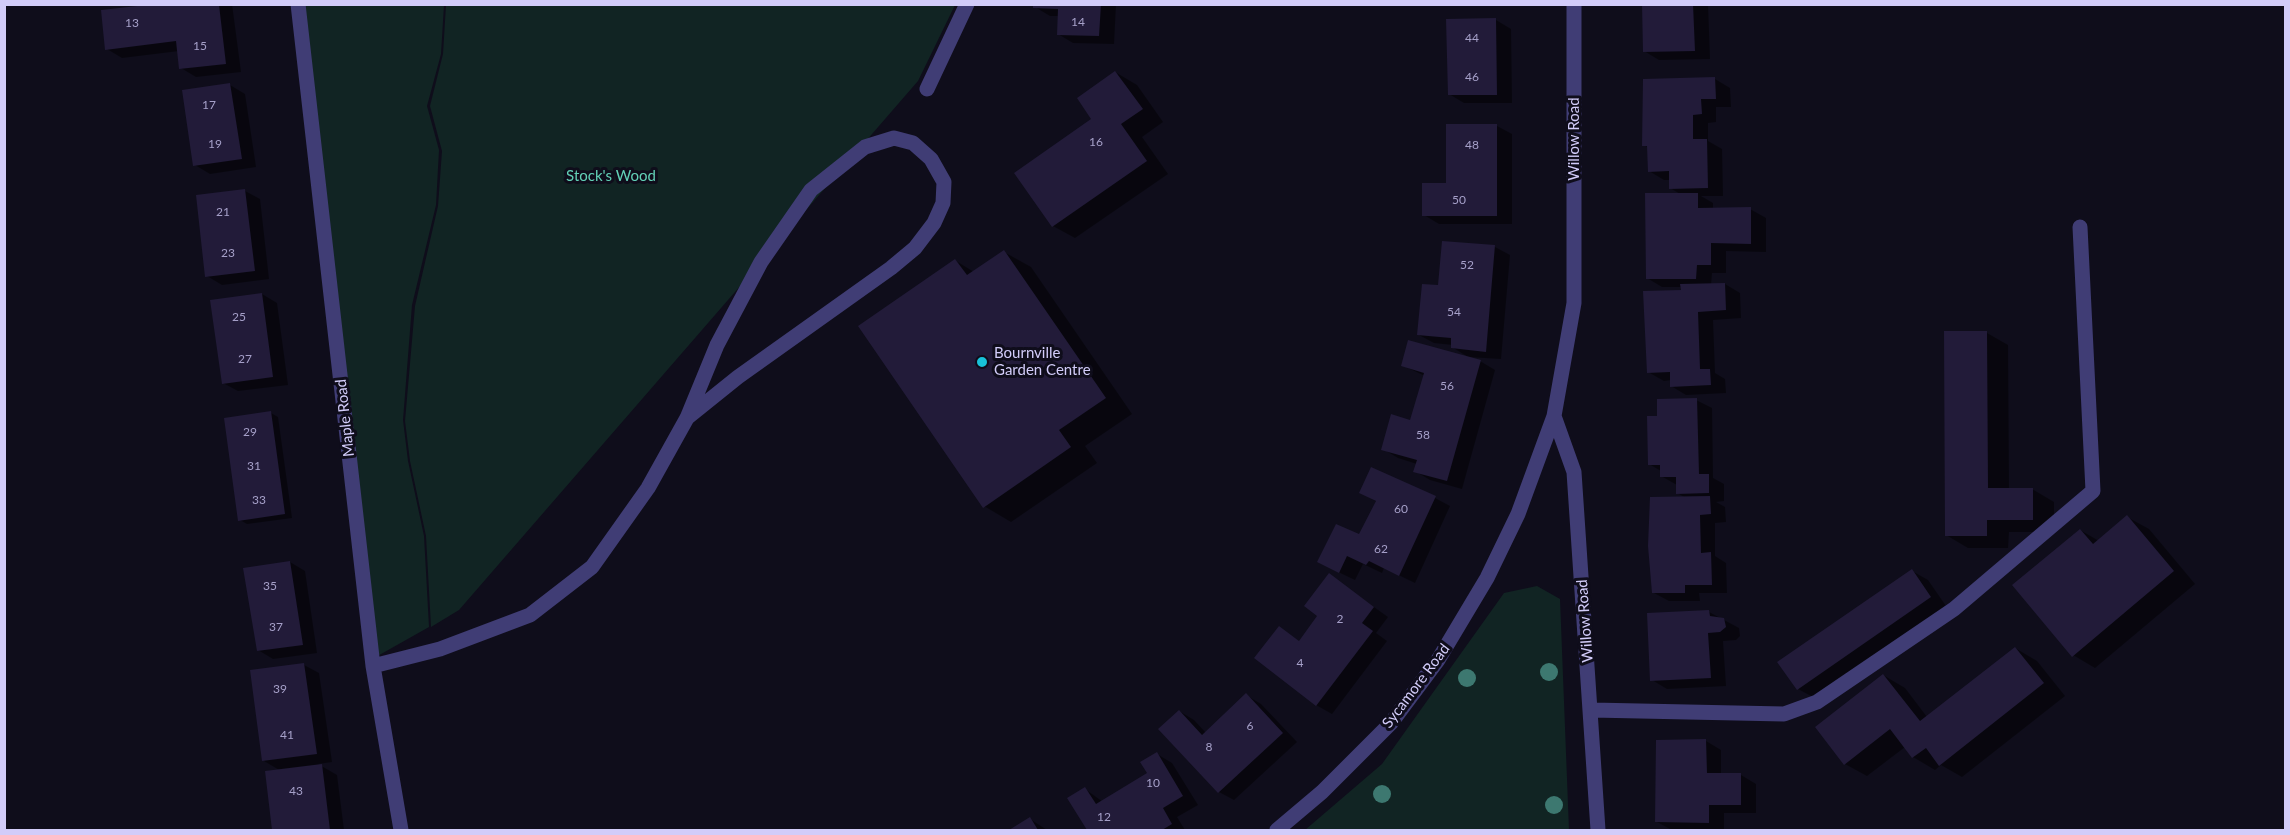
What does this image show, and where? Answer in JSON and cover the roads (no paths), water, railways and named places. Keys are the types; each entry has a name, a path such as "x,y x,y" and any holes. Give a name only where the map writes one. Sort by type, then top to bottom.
{"street":[{"name":"Maple Road","path":"298,4 373,666 401,831"},
{"path":"927,89 967,4"},
{"name":"Willow Road","path":"1488,579 1518,514 1554,416 1574,303 1574,4"},
{"path":"373,666 440,650 530,615 592,567 648,488 687,418 717,345 761,262 811,190 865,147 894,138 913,143 931,159 944,182 943,203 934,223 915,248 891,268 738,377 687,418"},
{"path":"1592,710 1784,714 1817,702 1954,609 2093,491 2080,227"},
{"name":"Willow Road","path":"1554,416 1575,472 1598,831"},
{"name":"Sycamore Road","path":"1277,831 1322,792 1391,723 1437,660 1488,579"}],"place":[{"name":"Bournville Garden Centre","path":"982,362"}],"park label":[{"name":"Stock's Wood","path":"611,176"}]}
